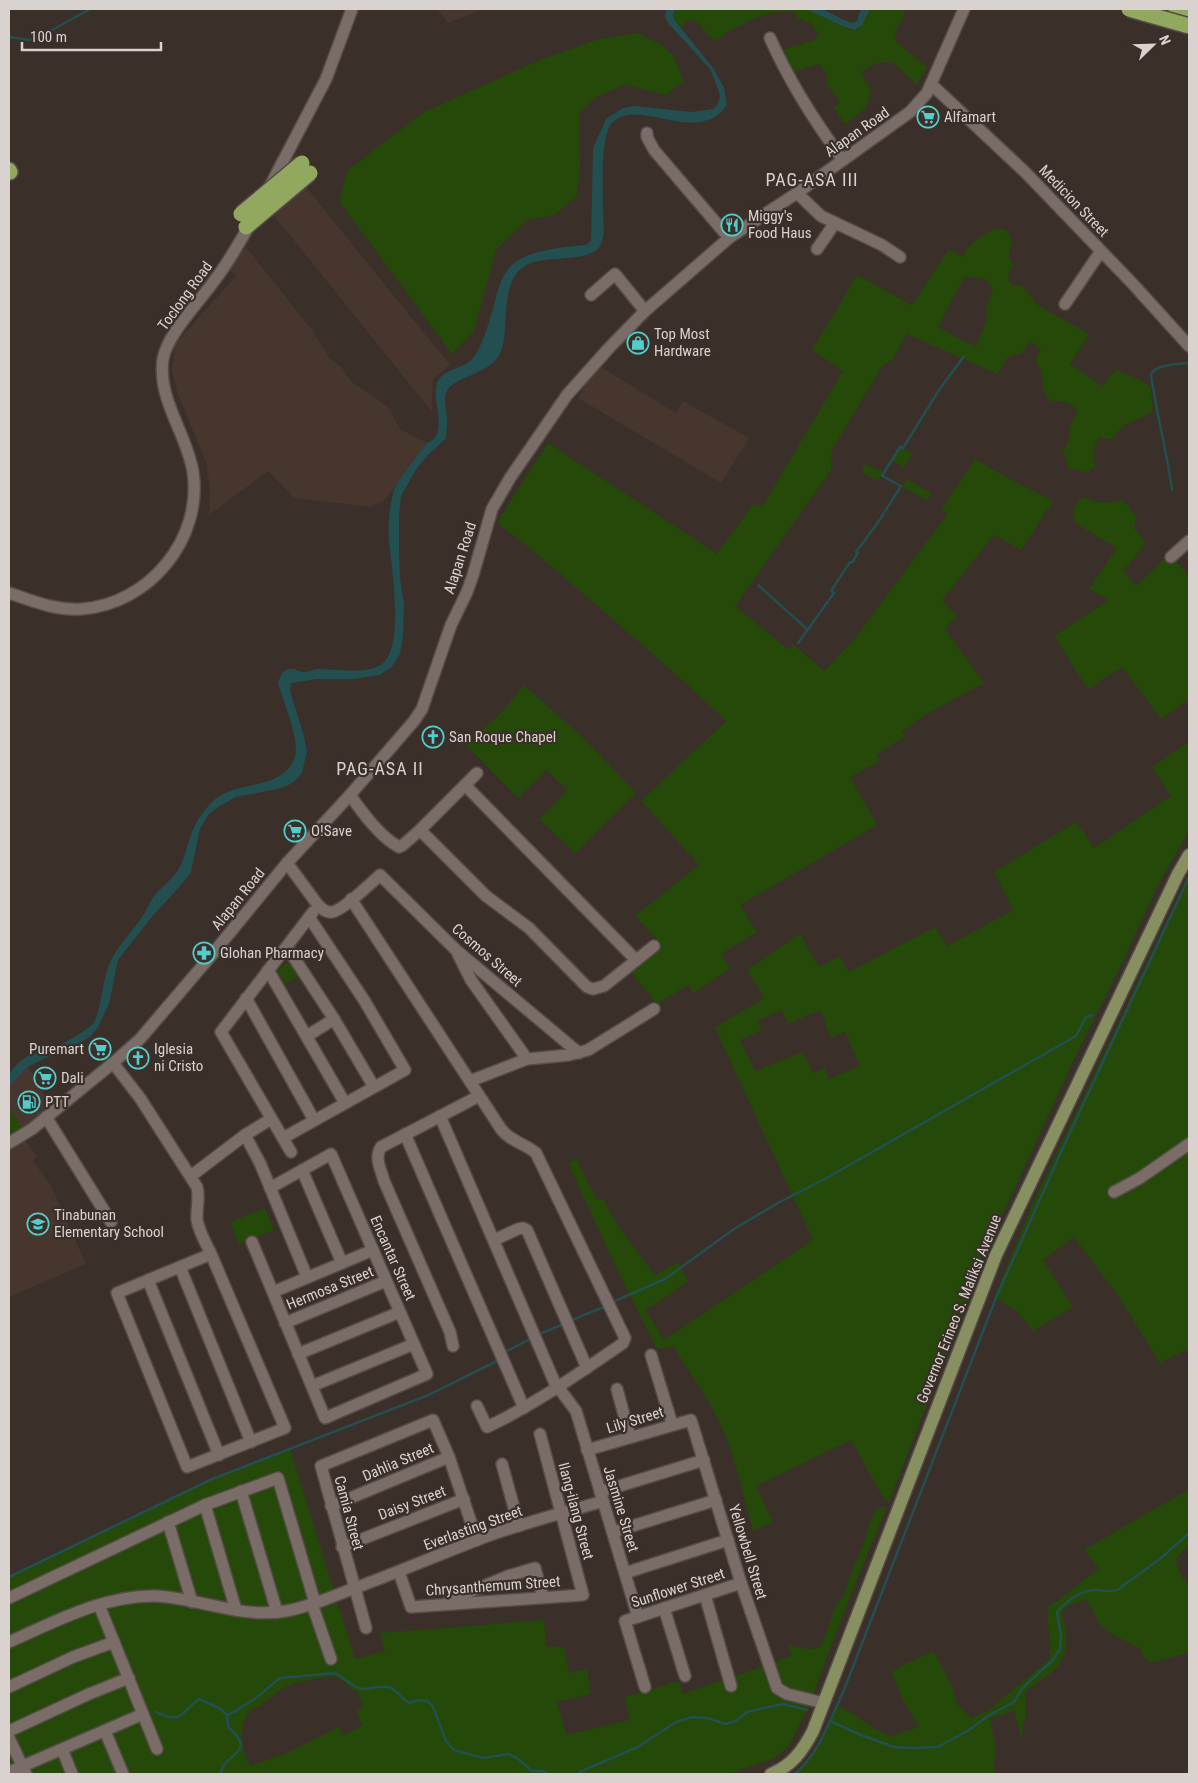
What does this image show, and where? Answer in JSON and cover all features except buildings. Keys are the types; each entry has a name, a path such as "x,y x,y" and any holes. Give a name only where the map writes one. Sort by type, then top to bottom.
{"highway":[{"path":"1129,9 1189,28"},
{"path":"1176,9 1188,10"},
{"path":"243,220 306,168"}],"main road":[{"path":"1138,9 1141,12 1189,28"},
{"name":"Governor Erineo S. Maliksi Avenue","path":"772,1774 786,1767 806,1745 996,1256 1083,1071 1178,874 1189,855"}],"street":[{"name":"Toclong Road","path":"9,593 59,608 82,609 105,605 126,597 146,584 163,569 176,550 187,529 190,518 194,483 190,461 166,391 162,367 164,352 173,336 234,252 252,221 326,79 352,9"},
{"name":"Alapan Road","path":"9,1143 25,1134 140,1039 287,863 402,737 422,709 451,625 467,592 487,522 498,496 567,395 645,311 729,238 797,193 910,112 927,93 964,9"},
{"path":"770,38 781,64 819,127 843,160"},
{"name":"Medicion Street","path":"931,84 1025,172 1189,346"},
{"path":"647,132 646,137 654,150 729,238"},
{"path":"797,193 821,216 882,245 900,257"},
{"path":"817,249 835,223"},
{"path":"1065,304 1101,251"},
{"path":"591,295 615,274 645,311"},
{"path":"1171,557 1189,541"},
{"path":"350,795 364,813 399,847 420,830 477,772"},
{"path":"465,785 636,960"},
{"path":"420,830 486,896 529,928 587,987 593,989 604,986 654,946"},
{"path":"287,863 323,910 333,912 351,899 506,1136 536,1153 625,1338 623,1343 558,1388 487,1427 477,1406"},
{"name":"Cosmos Street","path":"351,899 380,875 456,950 580,1053"},
{"path":"291,1152 221,1032 318,905"},
{"path":"283,1138 405,1070 364,1000 309,917"},
{"path":"286,947 334,1019 374,1087"},
{"path":"456,950 471,980 527,1059"},
{"path":"268,970 345,1103"},
{"path":"246,998 314,1120"},
{"path":"470,1081 527,1059 580,1053 588,1050 654,1009"},
{"path":"307,1036 334,1019"},
{"path":"113,1063 140,1098 197,1187 198,1226 211,1254 285,1428 187,1467 117,1293 211,1254"},
{"path":"453,1346 450,1332 401,1221 377,1159 377,1152 381,1147 480,1096"},
{"name":"Jasmine Street","path":"440,1116 558,1388 576,1411 638,1617"},
{"path":"46,1117 110,1222"},
{"path":"191,1176 245,1135 272,1119"},
{"path":"405,1134 524,1408"},
{"path":"245,1135 260,1164 308,1277"},
{"path":"1114,1192 1140,1178 1189,1144"},
{"name":"Encantar Street","path":"302,1170 331,1154 427,1374 325,1418 312,1386"},
{"path":"270,1188 302,1170 342,1263"},
{"path":"494,1240 518,1229 523,1228 527,1230 587,1368"},
{"path":"252,1242 312,1386 414,1344"},
{"path":"272,1292 373,1250"},
{"path":"180,1267 251,1442"},
{"path":"148,1280 219,1455"},
{"name":"Hermosa Street","path":"285,1323 386,1281"},
{"path":"298,1354 400,1312"},
{"path":"651,1355 672,1424"},
{"path":"616,1389 630,1437"},
{"name":"Camia Street","path":"366,1628 321,1466 433,1420 449,1456"},
{"name":"Yellowbell Street","path":"691,1420 741,1583 773,1679 781,1692 824,1702"},
{"name":"Lily Street","path":"588,1450 691,1420"},
{"name":"Ilang-ilang Street","path":"540,1434 583,1595"},
{"path":"449,1456 477,1540"},
{"name":"Dahlia Street","path":"331,1506 449,1456"},
{"name":"Everlasting Street","path":"9,1642 58,1620 119,1600 155,1596 249,1613 277,1612 314,1603 399,1572 477,1540 561,1514 601,1496 704,1460"},
{"path":"502,1464 520,1526"},
{"path":"9,1598 204,1505 278,1478 331,1659"},
{"path":"241,1491 277,1612"},
{"name":"Daisy Street","path":"342,1547 464,1499"},
{"path":"613,1532 716,1500"},
{"path":"204,1505 236,1610"},
{"path":"168,1522 192,1602"},
{"path":"625,1573 728,1540"},
{"path":"440,1604 508,1576 535,1568 543,1597"},
{"name":"Chrysanthemum Street","path":"399,1572 411,1607 583,1595"},
{"name":"Sunflower Street","path":"645,1687 625,1621 741,1583"},
{"path":"705,1595 731,1686"},
{"path":"99,1606 158,1749"},
{"path":"664,1608 685,1676"},
{"path":"9,1687 73,1657 114,1642"},
{"path":"9,1731 89,1694 129,1678"},
{"path":"9,1772 24,1770 62,1749 144,1714"},
{"path":"105,1731 123,1774"},
{"path":"9,1738 24,1770"},
{"path":"62,1749 72,1774"}],"shaded area":[{"path":"437,9 483,9 448,23"},
{"path":"305,186 450,365 433,379 432,412 272,213"},
{"path":"246,247 312,330 329,357 342,368 352,382 388,407 400,429 427,443 382,502 370,507 294,498 268,471 209,515 210,489 207,465 177,392 172,370 175,344 236,276 228,269"},
{"path":"601,367 676,413 683,401 749,438 721,483 578,398 588,380"},
{"path":"28,1067 53,1110 23,1131 9,1107 9,1086"},
{"name":"Tinabunan Elementary School","path":"24,1138 37,1157 33,1161 50,1184 86,1264 9,1297 9,1146"}],"green space":[{"path":"675,9 806,9 851,30 859,29 870,9 905,9 902,20 895,30 896,42 927,67 917,85 893,62 880,63 868,68 861,74 871,90 867,107 845,124 834,108 840,102 827,85 827,76 821,66 819,64 793,72 781,50 813,41 818,33 809,22 799,19 792,11 771,13 748,21 726,33 718,40 709,36 699,24 691,19 685,22 681,29 675,19"},
{"path":"638,33 668,50 676,61 683,81 666,95 625,84 595,98 579,113 580,165 577,195 555,215 527,220 496,250 474,331 452,354 339,201 348,170 424,112 540,60 599,39"},
{"path":"996,228 1006,230 1012,241 1009,256 1013,266 1008,275 1011,285 1022,286 1039,306 1089,334 1070,364 1102,386 1116,369 1143,381 1151,387 1153,412 1123,426 1111,440 1099,437 1094,452 1095,467 1087,472 1069,469 1063,451 1069,440 1070,427 1078,411 1071,404 1051,401 1047,397 1043,386 1041,370 1035,360 1041,349 1029,341 1023,352 1008,357 997,374 907,334 892,360 882,366 832,450 831,470 735,606 789,650 793,644 824,671 856,637 948,513 941,510 975,459 1053,501 1021,550 994,535 942,600 957,616 945,629 984,683 930,712 902,731 905,736 877,755 880,761 850,777 877,825 740,905 757,932 721,954 730,969 693,993 688,985 657,1004 631,972 663,946 635,916 699,865 641,801 726,721 668,667 540,557 497,523 548,443 717,554 754,503 762,507 843,371 812,350 857,275 912,305 949,249 962,257 973,243","holes":["965,276 985,279 993,289 987,304 986,322 976,346 938,327"]},
{"path":"899,447 913,453 904,467 891,460"},
{"path":"864,464 884,472 878,480 862,473"},
{"path":"907,479 932,494 927,500 902,487"},
{"path":"1083,497 1103,503 1123,500 1136,517 1134,528 1146,543 1123,571 1136,586 1170,554 1189,576 1189,699 1161,719 1122,667 1088,689 1054,636 1109,600 1089,589 1117,548 1075,523 1074,508"},
{"path":"524,685 581,736 636,793 575,853 539,819 567,791 547,770 518,798 466,745 504,710"},
{"path":"1189,742 1189,830 1157,887 1075,1057 988,1246 889,1502 882,1496 851,1440 756,1486 773,1522 753,1531 727,1440 717,1417 673,1346 657,1349 622,1280 568,1163 576,1159 597,1200 602,1198 618,1226 655,1275 678,1262 688,1281 645,1310 664,1340 813,1240 715,1028 764,998 747,970 801,933 803,940 819,967 840,956 849,972 935,927 947,946 1013,910 994,872 1076,822 1094,848 1171,796 1152,767","holes":["781,1010 788,1024 820,1010 831,1038 845,1032 860,1066 829,1079 825,1068 813,1073 803,1052 755,1071 740,1040 762,1030 758,1021"]},
{"path":"1189,874 1189,1348 1160,1363 1118,1296 1074,1237 1043,1260 1073,1307 1033,1331 1018,1312 994,1297 1033,1203"},
{"path":"290,961 299,975 285,984 277,970"},
{"path":"9,1107 23,1131 9,1134"},
{"path":"265,1208 274,1230 239,1244 230,1222"},
{"path":"290,1449 355,1659 385,1651 380,1633 544,1620 546,1646 564,1647 569,1673 587,1669 591,1694 557,1702 566,1735 629,1720 625,1697 679,1681 683,1694 792,1656 788,1645 809,1649 822,1645 836,1604 843,1597 876,1509 887,1507 849,1599 807,1710 788,1747 773,1759 729,1774 9,1774 9,1577 192,1488","holes":["332,1676 343,1681 359,1695 363,1707 356,1711 362,1726 344,1735 338,1727 289,1752 250,1766 242,1739 243,1724 249,1712 283,1688 307,1680"]},
{"path":"1189,1490 1189,1545 1176,1559 1179,1572 1189,1587 1189,1650 1184,1654 1151,1663 1145,1658 1140,1649 1112,1634 1100,1625 1087,1600 1076,1603 1070,1605 1062,1612 1066,1648 1061,1662 1049,1674 1025,1692 1026,1713 1021,1738 1014,1711 990,1719 996,1748 995,1774 795,1774 814,1751 836,1705 891,1737 919,1726 902,1699 892,1672 905,1664 934,1652 953,1688 957,1704 971,1718 988,1711 1049,1659 1049,1605 1059,1600 1099,1568 1084,1550"}],"water":[{"path":"666,9 675,9 673,16 675,21 714,69 724,88 727,105 715,117 700,122 684,122 637,114 623,116 612,123 608,130 604,151 604,233 600,246 594,252 586,255 533,262 517,273 508,294 504,341 497,359 490,365 449,387 445,399 446,438 417,468 401,496 399,549 400,578 404,604 403,636 400,654 391,668 379,675 356,679 317,679 291,683 290,691 307,751 302,773 287,786 236,797 208,815 200,829 191,872 150,919 118,960 109,1004 98,1027 91,1036 77,1045 28,1067 9,1086 9,1074 22,1060 65,1042 94,1022 111,960 142,917 153,897 174,876 184,858 194,827 209,805 230,791 278,777 287,770 294,759 296,751 294,732 278,682 283,672 291,669 302,672 319,669 363,670 372,669 385,661 394,637 395,621 389,536 389,518 393,493 403,475 437,433 439,418 436,387 438,381 447,372 469,362 476,354 485,334 500,283 512,265 531,254 586,245 591,241 593,148 606,119 623,108 635,106 691,112 713,109 717,105 720,97 710,69 668,23 665,18"},
{"path":"806,9 822,9 851,23 857,21 861,9 870,9 862,25 855,30"}],"waterway":[{"path":"9,37 30,40 45,34 90,9"},
{"path":"798,643 834,593 831,591 850,562 852,563 858,553 856,552 879,521 901,486 882,476 900,447 903,448 939,390 964,356"},
{"path":"1172,490 1151,374 1163,366 1189,363"},
{"path":"758,585 807,629"},
{"path":"795,1774 804,1766 818,1746 844,1690 996,1298 1061,1152 1189,877"},
{"path":"615,1301 665,1279 734,1229 1076,1036 1086,1017 1092,1015"},
{"path":"572,1320 606,1306"},
{"path":"537,1335 564,1324"},
{"path":"503,1353 532,1338"},
{"path":"9,1577 210,1480 426,1396 500,1360"},
{"path":"830,1721 894,1747 938,1747 1014,1702 1021,1690 1053,1660 1060,1649 1061,1636 1057,1612 1065,1604 1075,1596 1086,1591 1117,1590 1160,1559 1189,1533"},
{"path":"221,1774 223,1767 237,1753 241,1743 228,1727 227,1715 257,1697 280,1678 335,1673 359,1688 388,1687 409,1703 419,1700 428,1701 433,1707 446,1741 454,1750 483,1758 508,1754 517,1758 532,1771 543,1771 548,1774"},
{"path":"156,1712 165,1716 177,1717 199,1699 219,1708 227,1715"},
{"path":"577,1774 638,1747 676,1722 692,1717 708,1718 725,1724 736,1721 747,1712 783,1704 807,1710"}],"place":[{"name":"Alfamart","path":"928,117"},
{"name":"Miggy's Food Haus","path":"732,225"},
{"name":"Top Most Hardware","path":"638,343"},
{"name":"San Roque Chapel","path":"433,737"},
{"name":"O!Save","path":"295,831"},
{"name":"Glohan Pharmacy","path":"204,953"},
{"name":"Puremart","path":"100,1049"},
{"name":"Iglesia ni Cristo","path":"138,1058"},
{"name":"Dali","path":"45,1078"},
{"name":"PTT","path":"29,1102"},
{"name":"Tinabunan Elementary School","path":"38,1224"}],"district":[{"name":"PAG-ASA III","path":"812,180"},
{"name":"PAG-ASA II","path":"380,769"}]}
